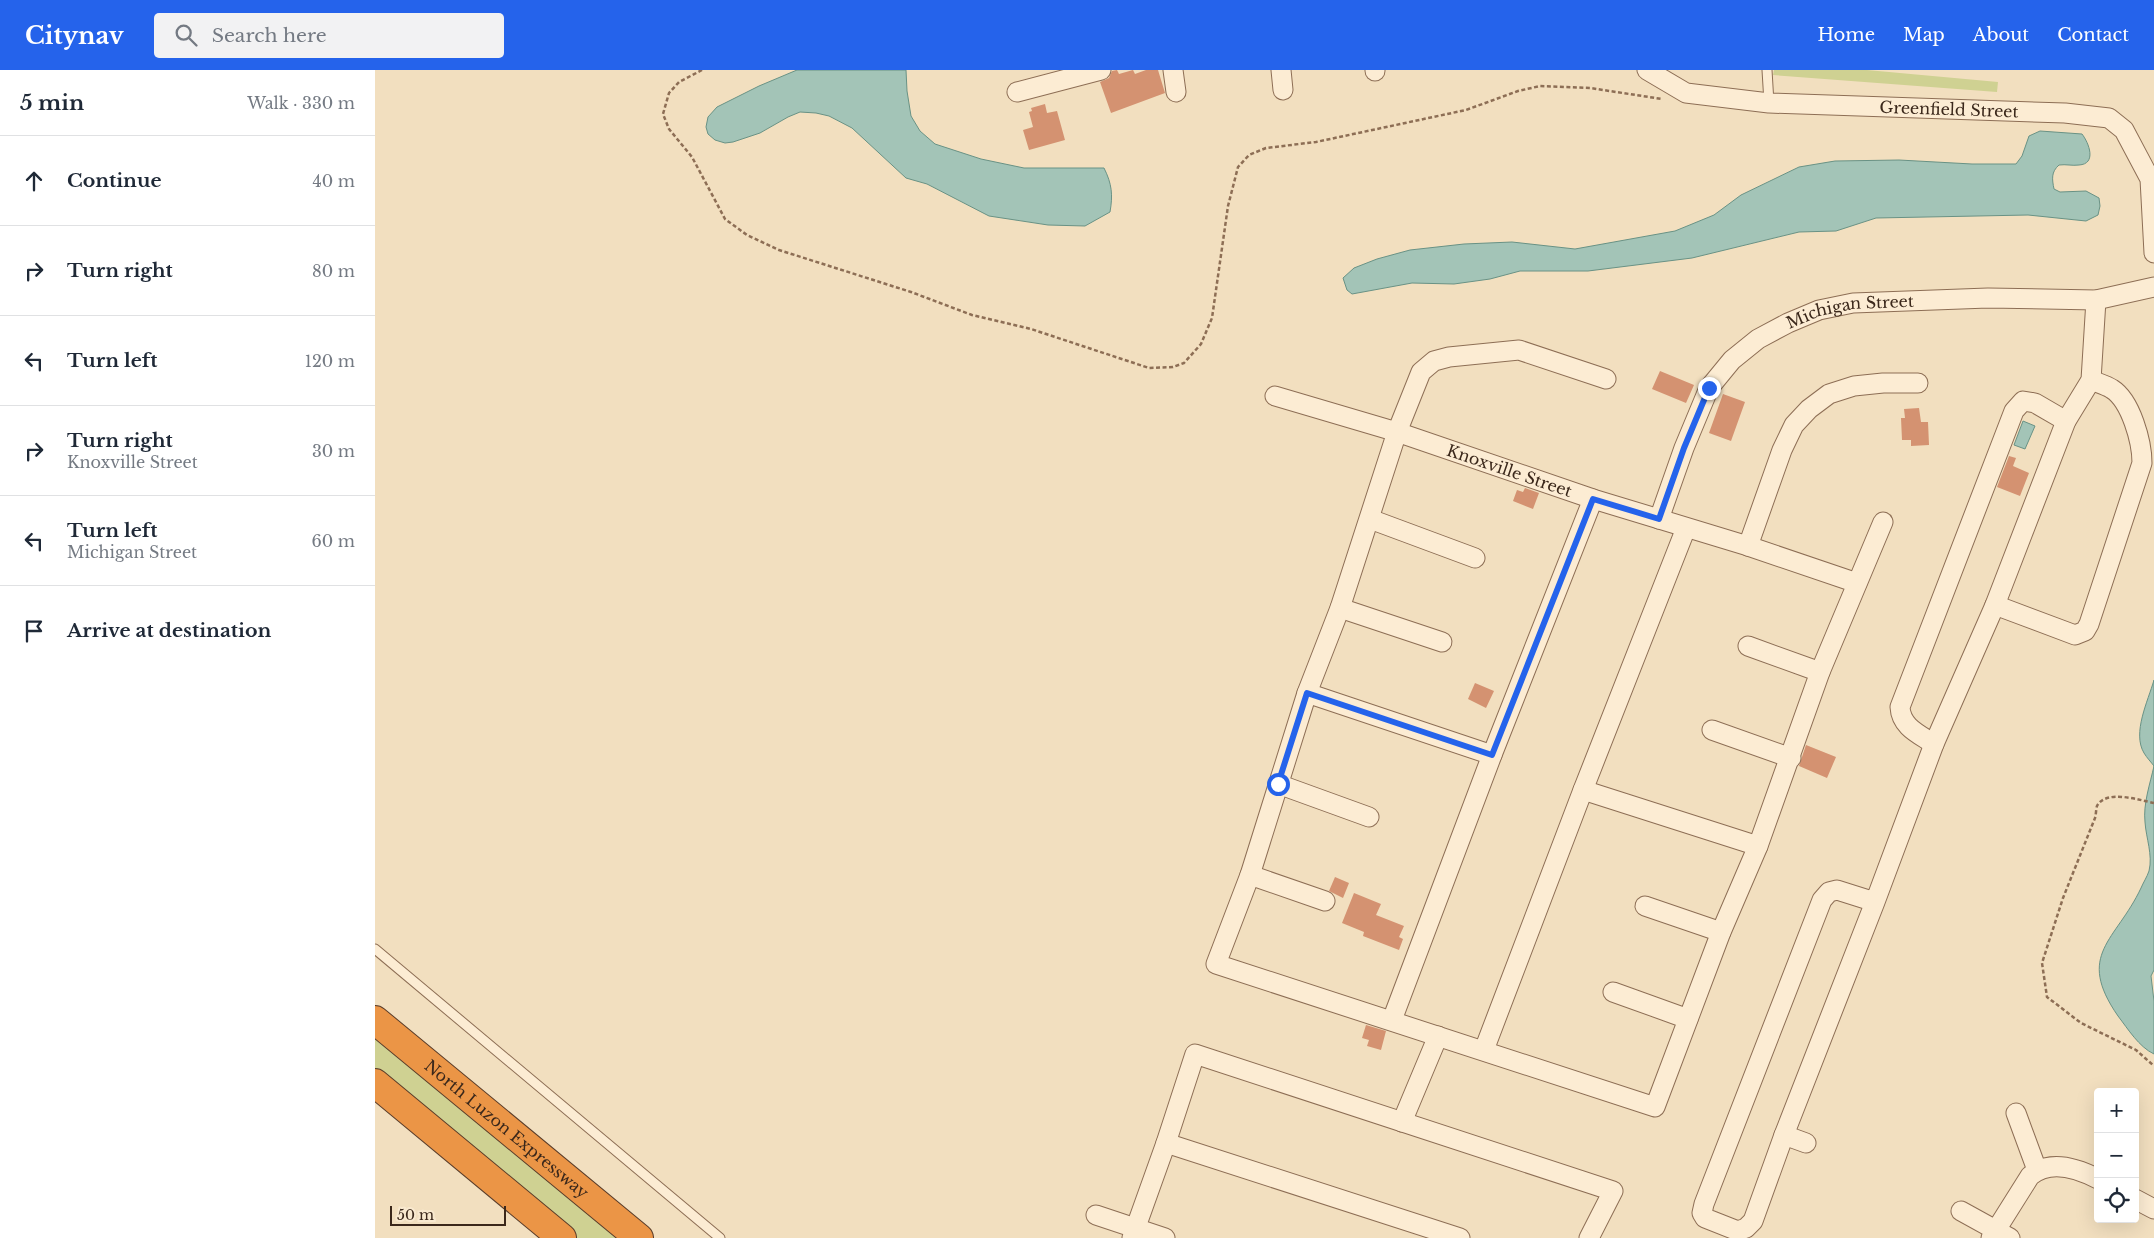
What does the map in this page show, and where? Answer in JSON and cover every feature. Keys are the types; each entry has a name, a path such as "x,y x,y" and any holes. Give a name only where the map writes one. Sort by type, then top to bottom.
{"highway":[{"name":"North Luzon Expressway","path":"375,1020 639,1238"},
{"path":"375,1083 562,1238"}],"street":[{"path":"1017,92 1101,70"},
{"path":"1173,70 1177,92"},
{"path":"1281,70 1283,90"},
{"name":"Greenfield Street","path":"1647,70 1687,93 1769,103 2065,113 2109,118 2124,130 2150,179 2154,253"},
{"name":"Michigan Street","path":"1659,519 1684,448 1709,388 1731,360 1758,339 1788,323 1819,310 1853,303 1988,298 2095,300 2154,287"},
{"path":"1875,902 1837,890 1829,892 1822,900 1704,1204 1702,1213 1705,1218 1738,1231 1746,1228 1753,1221 1783,1135 1875,902 1934,744 1995,605 2066,422 2091,380 2095,300"},
{"path":"1606,379 1519,350 1486,352 1434,361 1421,372 1397,432 1340,608 1307,693 1250,875 1217,964 1655,1107 1721,932 1758,846 1791,758 1820,672 1883,522"},
{"path":"1995,605 2075,635 2085,631 2089,624 2142,463 2139,433 2120,396 2112,389 2091,380"},
{"path":"1748,546 1782,450 1794,425 1809,409 1829,394 1855,386 1883,383 1918,383"},
{"name":"Knoxville Street","path":"1275,396 1397,432 1593,499 1748,546 1857,583"},
{"path":"1934,744 1905,725 1900,716 1900,707 2014,411 2023,401 2035,403 2066,422"},
{"path":"1392,1020 1492,755 1593,499"},
{"path":"1370,519 1475,558"},
{"path":"1484,1050 1583,790 1686,528"},
{"path":"1340,608 1442,642"},
{"path":"1748,646 1820,672"},
{"path":"1307,693 1492,755"},
{"path":"1713,730 1791,758"},
{"path":"1278,784 1369,817"},
{"path":"1583,790 1758,846"},
{"path":"1250,875 1325,901"},
{"path":"1645,906 1721,932"},
{"path":"1613,992 1688,1019"},
{"path":"1402,1122 1438,1036"},
{"path":"1134,1233 1167,1143 1195,1054 1613,1191 1589,1238"},
{"path":"2016,1113 2037,1170"},
{"path":"1783,1135 1806,1143"},
{"path":"1167,1143 1460,1238"},
{"path":"1961,1211 1999,1235 2030,1176 2037,1170 2050,1167 2079,1169 2096,1178"},
{"path":"2139,1201 2154,1209"},
{"path":"1096,1215 1134,1233 1165,1238"}],"lane":[{"path":"1767,70 1769,103"},
{"path":"375,949 720,1238"}],"path":[{"path":"702,70 679,82 669,93 663,114 669,129 692,157 725,219 747,235 779,250 911,292 972,314 1031,330 1149,368 1184,363 1201,344 1212,318 1228,206 1238,167 1249,155 1266,148 1324,140 1467,110 1518,91 1540,86 1590,88 1666,100"},
{"path":"2154,802 2112,797 2104,799 2097,806 2095,818 2063,898 2042,963 2047,997 2081,1023 2136,1050 2154,1066"}],"green space":[{"path":"1774,70 1867,70 1998,82 1997,92 1773,75"},
{"path":"375,1034 624,1238 576,1238 375,1073"}],"shaded area":[{"path":"797,70 906,70 911,116 920,131 935,144 981,159 1024,168 1104,168 1111,190 1110,212 1085,226 1048,225 989,216 927,184 906,178 852,128 829,116 816,113 800,112 760,133 733,142 725,143 715,140 708,134 706,127 708,117 717,107"},
{"path":"2040,131 2082,134 2090,152 2088,161 2085,164 2079,165 2059,165 2053,176 2054,189 2060,192 2086,191 2099,198 2098,215 2086,221 2028,215 1876,218 1836,231 1799,232 1692,258 1588,271 1520,271 1490,279 1454,284 1412,283 1352,294 1347,290 1343,278 1354,268 1377,259 1410,250 1464,244 1512,242 1575,249 1675,231 1714,215 1741,195 1799,167 1835,161 1899,160 1972,164 2016,164 2022,156 2029,136"},
{"path":"2023,421 2035,426 2025,449 2014,445"},
{"path":"2154,680 2154,766 2144,753 2141,745 2140,727"},
{"path":"2154,766 2154,970 2151,976 2154,1001 2154,1054 2139,1042 2118,1016 2106,995 2100,977 2100,962 2111,935 2131,906 2149,871 2150,853 2145,808"}],"building":[{"path":"1117,70 1119,74 1133,70 1135,74 1146,70 1158,70 1165,93 1111,113 1100,82 1109,78 1112,71"},
{"path":"1045,104 1047,113 1057,111 1065,140 1029,150 1023,130 1033,127 1029,112 1032,111 1031,108"},
{"path":"1660,371 1694,385 1686,403 1652,389"},
{"path":"1723,394 1745,402 1731,441 1709,433"},
{"path":"1919,408 1921,422 1928,422 1929,445 1911,446 1911,440 1902,440 1901,418 1905,418 1904,409"},
{"path":"2009,456 2016,458 2013,466 2029,473 2020,496 1997,487"},
{"path":"1525,488 1539,493 1533,509 1513,501 1517,490 1523,492"},
{"path":"1475,683 1494,691 1486,708 1468,699"},
{"path":"1806,745 1836,757 1827,778 1799,766"},
{"path":"1335,877 1349,883 1343,898 1329,891"},
{"path":"1354,893 1381,904 1376,915 1404,926 1399,937 1403,939 1399,950 1363,936 1364,932 1342,923"},
{"path":"1366,1025 1386,1031 1381,1050 1367,1046 1369,1040 1362,1038"}],"route":[{"path":"1278,784 1307,693 1492,755 1593,499 1659,519 1684,448 1709,388"}]}
